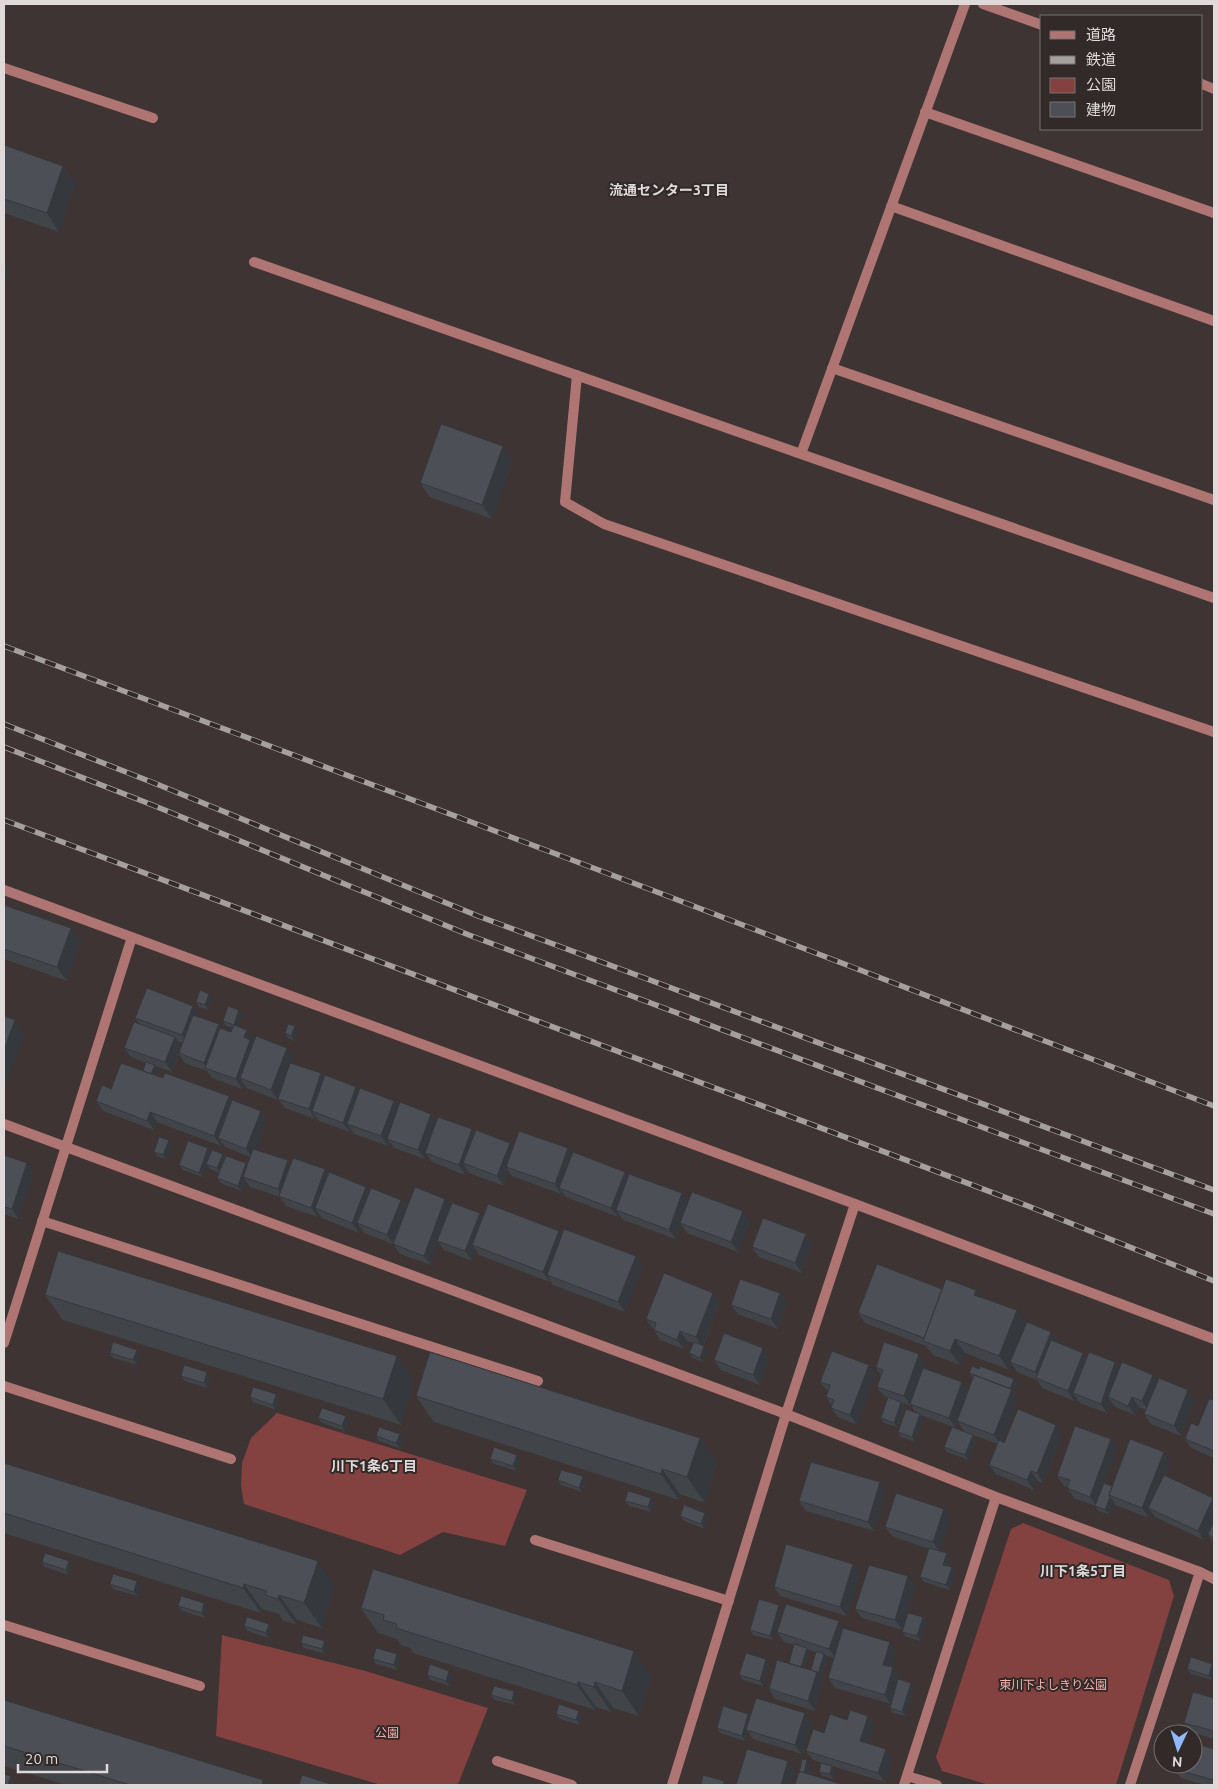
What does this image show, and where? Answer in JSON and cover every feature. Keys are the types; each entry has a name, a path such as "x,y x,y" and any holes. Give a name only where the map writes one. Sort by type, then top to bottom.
{"street":[{"path":"801,454 965,4"},
{"path":"983,4 1040,25"},
{"path":"4,68 154,118"},
{"path":"926,112 1214,214"},
{"path":"891,206 1214,321"},
{"path":"254,262 1214,598"},
{"path":"832,368 1214,500"},
{"path":"577,375 565,502 604,524 1214,732"},
{"path":"4,890 1214,1339"},
{"path":"4,1343 132,938"},
{"path":"4,1124 786,1414 996,1497 1200,1572 1214,1579"},
{"path":"672,1785 786,1414 854,1204"},
{"path":"42,1221 538,1380"},
{"path":"4,1386 231,1459"},
{"path":"937,1785 905,1781 996,1497"},
{"path":"534,1540 729,1601"},
{"path":"1130,1785 1200,1572"},
{"path":"4,1625 200,1686"},
{"path":"497,1761 572,1785"}],"green space":[{"path":"277,1413 527,1490 505,1546 443,1532 400,1555 244,1504 241,1486 242,1463 251,1438"},
{"name":"東川下よしきり公園","path":"1023,1523 1169,1580 1174,1596 1116,1785 989,1785 942,1771 936,1757 1011,1529"},
{"name":"公園","path":"222,1635 362,1670 488,1708 459,1782 456,1785 381,1785 216,1736"}],"building":[{"path":"4,145 63,166 47,213 4,199"},
{"path":"441,424 503,446 482,505 420,483"},
{"path":"4,905 71,928 57,967 4,949"},
{"path":"147,988 193,1006 182,1035 135,1018"},
{"path":"200,990 209,994 205,1005 196,1002"},
{"path":"228,1006 239,1010 234,1025 223,1021"},
{"path":"193,1015 219,1024 204,1063 179,1053"},
{"path":"4,1016 15,1020 4,1050"},
{"path":"134,1022 175,1037 165,1062 124,1048"},
{"path":"288,1024 295,1026 291,1036 285,1033"},
{"path":"234,1025 247,1030 244,1037 250,1040 236,1079 205,1068 220,1028 231,1032"},
{"path":"256,1036 287,1048 271,1090 240,1078"},
{"path":"146,1062 155,1065 151,1074 143,1071"},
{"path":"121,1063 163,1078 165,1073 229,1096 214,1136 150,1112 147,1121 96,1101 102,1085 111,1089"},
{"path":"290,1063 321,1073 309,1109 278,1099"},
{"path":"325,1075 356,1087 343,1123 312,1111"},
{"path":"360,1088 394,1101 381,1136 347,1124"},
{"path":"232,1100 261,1111 246,1149 218,1138"},
{"path":"400,1102 431,1114 418,1150 387,1139"},
{"path":"438,1117 472,1129 459,1165 425,1153"},
{"path":"476,1130 510,1143 497,1176 463,1163"},
{"path":"519,1131 568,1148 555,1184 506,1167"},
{"path":"159,1137 169,1140 163,1155 154,1152"},
{"path":"188,1141 208,1148 199,1173 179,1165"},
{"path":"253,1149 288,1160 278,1189 243,1177"},
{"path":"212,1150 223,1154 217,1168 206,1164"},
{"path":"573,1152 625,1172 611,1208 559,1188"},
{"path":"4,1155 27,1163 12,1209 4,1207"},
{"path":"226,1156 246,1163 238,1186 217,1178"},
{"path":"293,1158 325,1169 311,1208 279,1196"},
{"path":"329,1172 366,1187 352,1223 315,1208"},
{"path":"629,1174 682,1193 669,1230 616,1210"},
{"path":"415,1187 445,1199 424,1256 393,1244"},
{"path":"371,1188 401,1200 387,1235 357,1223"},
{"path":"692,1192 743,1211 731,1242 680,1223"},
{"path":"452,1203 480,1213 465,1251 437,1241"},
{"path":"488,1204 559,1231 543,1272 472,1245"},
{"path":"763,1218 806,1234 795,1263 752,1247"},
{"path":"564,1229 636,1256 618,1302 547,1275"},
{"path":"58,1251 397,1356 383,1399 45,1295"},
{"path":"877,1264 942,1289 924,1338 858,1313"},
{"path":"664,1273 713,1293 696,1337 680,1331 677,1340 654,1330 656,1323 646,1319"},
{"path":"740,1279 780,1293 771,1319 731,1305"},
{"path":"946,1279 976,1290 974,1295 1017,1310 999,1356 955,1339 950,1351 923,1341"},
{"path":"1027,1322 1051,1332 1035,1372 1010,1362"},
{"path":"724,1333 763,1348 753,1375 714,1360"},
{"path":"1051,1340 1083,1353 1068,1391 1036,1378"},
{"path":"113,1342 137,1350 133,1360 110,1353"},
{"path":"694,1342 704,1346 700,1358 689,1353"},
{"path":"884,1342 919,1354 904,1396 877,1387 883,1370 876,1367"},
{"path":"832,1351 869,1365 850,1415 831,1408 834,1400 826,1397 830,1385 820,1382"},
{"path":"430,1352 700,1438 687,1477 662,1469 661,1474 416,1396"},
{"path":"1089,1352 1115,1362 1101,1404 1073,1393"},
{"path":"1122,1362 1153,1375 1142,1401 1132,1397 1128,1406 1108,1397"},
{"path":"184,1365 207,1372 204,1383 181,1376"},
{"path":"972,1366 979,1369 980,1366 1014,1379 1010,1389 969,1373"},
{"path":"923,1368 962,1382 949,1418 910,1404"},
{"path":"974,1375 1012,1389 994,1435 957,1421"},
{"path":"1159,1378 1188,1390 1174,1426 1144,1414"},
{"path":"253,1387 276,1394 273,1405 250,1397"},
{"path":"888,1397 901,1402 894,1423 881,1418"},
{"path":"1209,1399 1214,1400 1214,1451 1185,1439 1191,1423 1198,1426"},
{"path":"322,1408 346,1416 342,1426 318,1418"},
{"path":"906,1409 920,1414 912,1437 898,1432"},
{"path":"1018,1409 1056,1425 1037,1473 1031,1471 1027,1480 989,1465 999,1440 1004,1443"},
{"path":"1075,1426 1111,1439 1090,1497 1067,1488 1070,1480 1057,1476"},
{"path":"379,1427 400,1434 396,1443 376,1436"},
{"path":"952,1427 973,1435 965,1455 944,1447"},
{"path":"1130,1439 1164,1452 1142,1508 1109,1495"},
{"path":"494,1447 517,1455 513,1466 490,1459"},
{"path":"811,1462 880,1482 868,1522 799,1501"},
{"path":"4,1463 318,1561 304,1603 279,1595 278,1599 265,1595 267,1591 244,1584 243,1588 4,1513"},
{"path":"561,1470 583,1476 579,1488 558,1480"},
{"path":"1164,1475 1213,1498 1198,1531 1148,1508"},
{"path":"1104,1483 1112,1486 1105,1510 1095,1506"},
{"path":"628,1491 651,1498 648,1507 625,1501"},
{"path":"896,1493 944,1509 933,1542 885,1527"},
{"path":"684,1505 705,1513 701,1524 680,1516"},
{"path":"1214,1522 1214,1538 1208,1534"},
{"path":"786,1544 853,1564 840,1607 774,1587"},
{"path":"929,1548 947,1553 943,1565 952,1567 946,1585 920,1577"},
{"path":"45,1553 69,1561 66,1570 42,1562"},
{"path":"869,1565 908,1576 895,1620 855,1609"},
{"path":"373,1569 634,1651 622,1691 595,1682 594,1687 578,1682 577,1685 396,1628 397,1624 383,1620 384,1615 361,1608"},
{"path":"113,1574 137,1581 134,1592 110,1584"},
{"path":"181,1596 204,1603 202,1613 178,1606"},
{"path":"759,1599 779,1605 770,1636 750,1630"},
{"path":"786,1604 839,1621 829,1649 777,1632"},
{"path":"908,1613 923,1617 917,1636 902,1632"},
{"path":"247,1617 269,1624 266,1633 244,1626"},
{"path":"843,1628 890,1642 883,1665 893,1667 885,1695 828,1678"},
{"path":"303,1635 325,1641 322,1649 301,1643"},
{"path":"794,1644 807,1648 801,1667 789,1663"},
{"path":"376,1648 397,1654 394,1665 373,1659"},
{"path":"816,1651 824,1654 818,1674 811,1670"},
{"path":"746,1653 766,1659 760,1681 739,1675"},
{"path":"1191,1657 1212,1664 1209,1676 1187,1669"},
{"path":"777,1660 817,1672 808,1701 769,1689"},
{"path":"430,1664 449,1671 446,1681 427,1675"},
{"path":"898,1679 911,1683 902,1712 890,1708"},
{"path":"494,1686 514,1691 512,1701 491,1695"},
{"path":"1193,1692 1214,1698 1214,1731 1203,1728 1203,1724 1184,1723"},
{"path":"756,1698 805,1713 795,1745 746,1730"},
{"path":"4,1700 263,1780 262,1785 130,1785 4,1746"},
{"path":"559,1704 579,1711 576,1720 556,1714"},
{"path":"723,1706 748,1714 742,1736 717,1728"},
{"path":"850,1710 868,1716 860,1741 886,1749 878,1773 806,1751 813,1729 824,1733 830,1714 847,1720"},
{"path":"1203,1746 1214,1749 1214,1780 1192,1774 1203,1774"},
{"path":"747,1749 788,1761 781,1785 736,1785"},
{"path":"802,1759 807,1760 804,1773 799,1771"},
{"path":"821,1763 832,1766 830,1774 819,1772"},
{"path":"799,1771 844,1785 795,1785"},
{"path":"4,1774 11,1776 8,1785 4,1783"},
{"path":"302,1775 334,1785 299,1785"},
{"path":"703,1775 724,1781 723,1785 701,1785"}],"railway":[{"path":"4,646 657,892 1214,1106"},
{"path":"4,724 159,785 478,916 1214,1190"},
{"path":"4,747 150,804 469,935 1214,1214"},
{"path":"4,820 1028,1206 1214,1281"}],"district":[{"name":"流通センター3丁目","path":"669,190"},
{"name":"川下1条6丁目","path":"374,1466"},
{"name":"川下1条5丁目","path":"1083,1571"}]}
